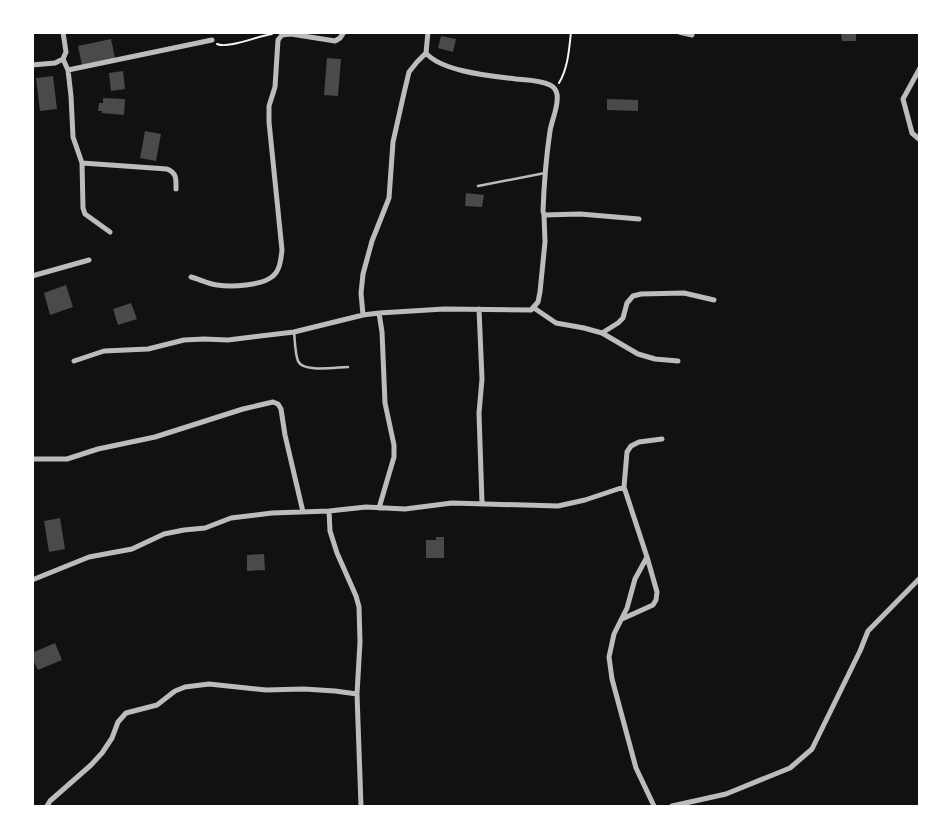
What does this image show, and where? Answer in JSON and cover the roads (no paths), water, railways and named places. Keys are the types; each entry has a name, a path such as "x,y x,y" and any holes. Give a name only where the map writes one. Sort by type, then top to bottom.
{"street":[{"path":"32,65 55,63 63,59 66,52 62,32"},
{"path":"191,277 216,285 236,286 260,282 273,276 279,268 282,250 277,214 269,106 275,87 279,37 291,34 335,41 344,32"},
{"path":"363,315 361,293 363,274 372,241 388,198 393,142 404,93 409,72 426,53 428,32"},
{"path":"679,32 692,35"},
{"path":"68,70 212,40"},
{"path":"74,362 104,352 148,349 184,340 228,340 294,332 363,315 379,313 444,309 531,310 534,308 538,302 540,292 545,242 543,211 545,173 550,129 557,95 555,88 534,80 498,77 458,69 439,63 426,53"},
{"path":"63,59 68,70 72,136 82,163 83,208 85,214 110,232"},
{"path":"920,68 903,98 912,133 920,140"},
{"path":"82,163 167,169 176,176 176,189"},
{"path":"544,214 580,214 639,220"},
{"path":"32,276 89,260"},
{"path":"602,333 623,318 627,303 633,296 641,294 684,293 714,300"},
{"path":"534,308 556,324 602,333 638,354 655,359 678,362"},
{"path":"479,309 482,379 479,413 482,503"},
{"path":"379,313 382,332 385,403 394,445 394,457 379,508"},
{"path":"32,459 67,459 98,449 155,437 243,408 273,402 278,404 280,409 284,435 303,512"},
{"path":"621,619 653,605 657,592 624,487 627,452 631,446 639,442 662,439"},
{"path":"32,580 89,558 132,550 173,532 205,528 231,518 272,513 329,511 366,507 405,509 482,503 558,506 586,500 624,487"},
{"path":"329,511 330,531 359,607 360,642 357,694 361,806"},
{"path":"647,557 635,579 627,608 614,634 609,657 612,679 636,768 654,806"},
{"path":"672,806 726,794 781,772 790,768 812,749 868,631 920,578"},
{"path":"47,806 55,796 102,753 112,738 118,722 126,713 157,705 175,691 186,687 209,684 266,690 304,689 357,694"}],"lane":[{"path":"478,186 545,173"},
{"path":"294,332 298,360 301,365 307,368 348,367"}]}
